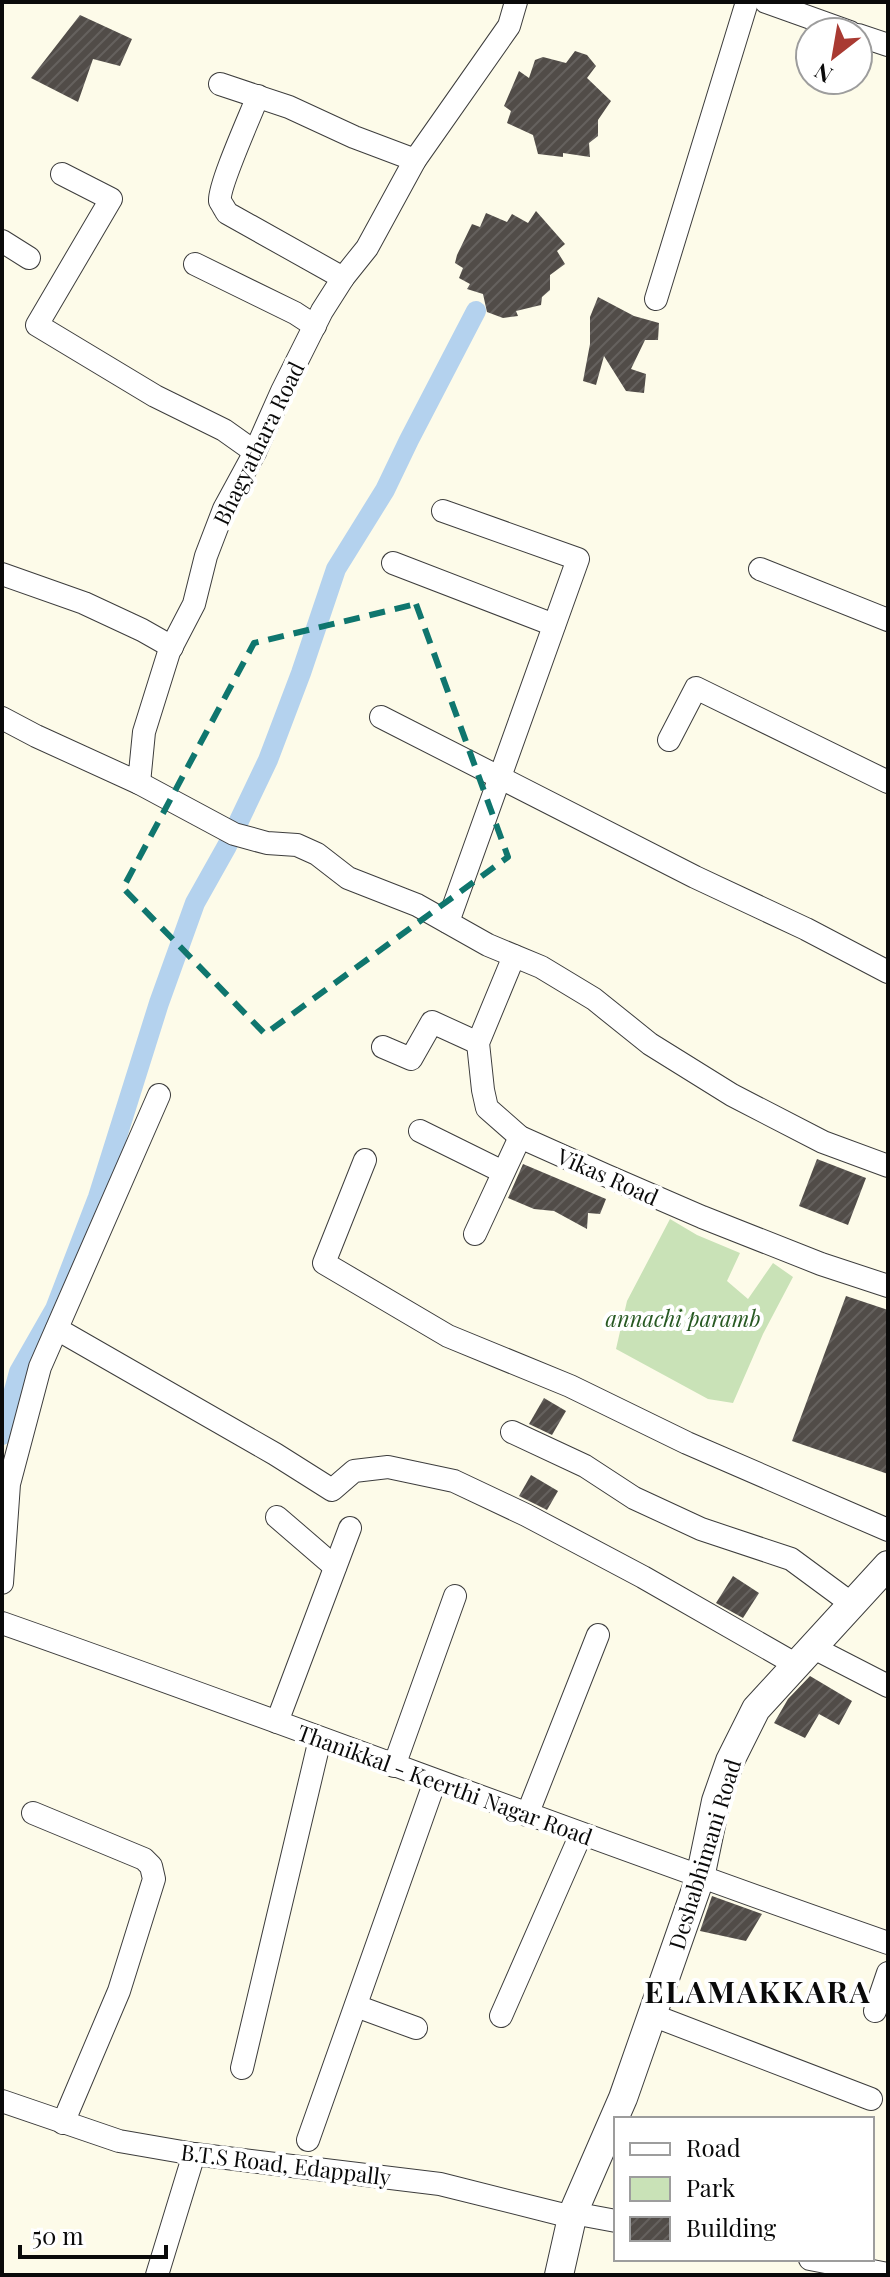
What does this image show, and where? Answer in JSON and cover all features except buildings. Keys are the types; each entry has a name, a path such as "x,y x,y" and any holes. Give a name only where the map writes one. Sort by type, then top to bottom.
{"street":[{"name":"Bhagyathara Road","path":"139,783 144,732 172,647 194,604 206,556 224,509 315,326 343,278 367,248 415,160 509,26 516,2"},
{"path":"656,299 747,2"},
{"path":"778,4 809,16"},
{"path":"220,84 289,107 354,137 415,160"},
{"path":"258,96 227,175 220,202 227,213 343,278"},
{"path":"62,174 111,199 37,325 155,396 224,430 255,452"},
{"path":"2,241 29,258"},
{"path":"195,264 315,326"},
{"path":"443,511 578,559 448,922"},
{"path":"393,563 554,625"},
{"path":"760,569 888,620"},
{"path":"2,574 84,603 172,647"},
{"path":"669,740 696,688 888,782"},
{"path":"381,717 888,972"},
{"path":"2,718 139,783 234,834 267,843 297,845 317,854 348,878 417,905 488,945 541,967 594,999 650,1044 732,1095 823,1142 888,1166"},
{"name":"Vikas Road","path":"514,956 478,1043 487,1108 520,1137 702,1217 821,1264 888,1286"},
{"path":"383,1047 411,1059 432,1022 478,1043"},
{"path":"2,1583 9,1484 40,1367 159,1095"},
{"path":"420,1131 503,1172"},
{"path":"475,1234 520,1137"},
{"path":"365,1160 324,1263 448,1336 570,1386 687,1443 888,1530"},
{"path":"57,1329 332,1490 354,1471 388,1467 454,1481 804,1656 888,1686"},
{"path":"512,1432 585,1466 634,1498 701,1529 791,1559 852,1604"},
{"path":"277,1517 335,1567"},
{"path":"277,1722 350,1528"},
{"name":"Deshabhimani Road","path":"615,2117 700,1878 716,1801 730,1761 756,1709 888,1565"},
{"path":"394,1766 455,1596"},
{"name":"Thanikkal - Keerthi Nagar Road","path":"2,1623 700,1878 888,1943"},
{"path":"527,1815 598,1635"},
{"path":"242,2068 320,1739"},
{"path":"308,2140 435,1781"},
{"path":"33,1813 144,1859 153,1872 151,1890 119,1991 63,2123"},
{"path":"501,2016 581,1834"},
{"path":"875,2011 888,1973"},
{"path":"356,2006 416,2028"},
{"path":"652,2015 871,2099"},
{"name":"B.T.S Road, Edappally","path":"2,2101 119,2141 194,2154 440,2184 564,2215 573,2213 614,2221"},
{"name":"Deshabhimani Road","path":"559,2275 573,2213 614,2119"},
{"path":"157,2275 194,2154"},
{"path":"820,2261 888,2274"}],"highlighted area":[{"path":"416,604 508,857 265,1034 123,888 254,643"}],"green space":[{"name":"annachi paramb","path":"670,1219 697,1235 740,1253 727,1281 748,1299 773,1263 793,1277 763,1334 733,1403 708,1399 616,1349 627,1301"}],"waterway":[{"path":"2,1435 19,1372 55,1309 98,1197 159,1003 195,903 227,846 268,760 336,569 385,490 476,311"}],"district":[{"name":"ELAMAKKARA","path":"758,1991"}]}
